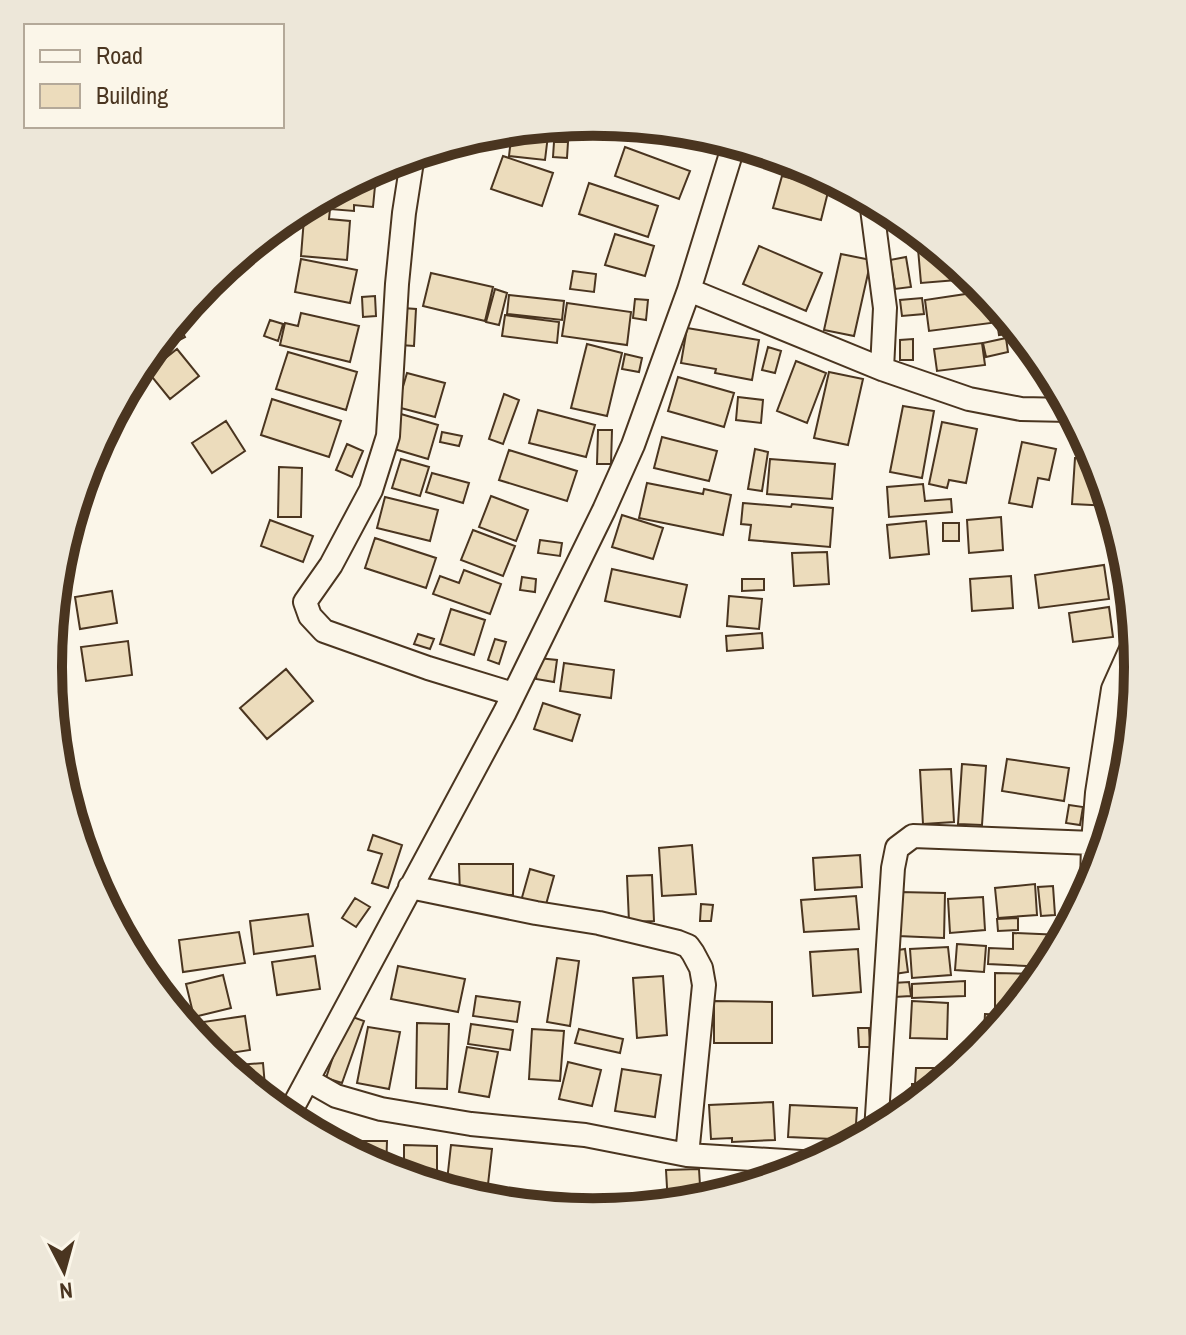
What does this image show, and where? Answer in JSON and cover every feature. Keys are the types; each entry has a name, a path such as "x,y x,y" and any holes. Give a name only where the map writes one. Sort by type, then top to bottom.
{"street":[{"path":"294,1106 498,725 604,510 633,445 689,290 731,155"},
{"path":"411,169 397,284 388,436 371,490 331,565 305,602 310,616 324,631 513,694"},
{"path":"873,217 885,308 882,369"},
{"path":"689,290 882,369 969,399 1021,409 1057,410"},
{"path":"1093,846 1097,793 1113,689 1124,664"},
{"path":"1097,793 1109,793"},
{"path":"877,1116 893,868 897,848 913,836 1093,843"},
{"path":"410,887 599,923 688,946 701,968 704,985 687,1155"},
{"path":"308,1080 336,1096 381,1109 471,1124 585,1135 687,1155 788,1161"}],"building":[{"path":"548,139 545,160 509,156 510,143"},
{"path":"554,142 568,142 567,158 553,157"},
{"path":"625,147 690,171 679,199 615,176"},
{"path":"503,156 553,173 542,206 491,189"},
{"path":"782,176 828,191 821,220 773,208"},
{"path":"589,183 658,206 648,237 579,214"},
{"path":"375,186 373,207 354,205 354,211 330,209 329,219 350,221 347,260 301,256 304,223 358,191"},
{"path":"615,234 654,246 645,276 605,265"},
{"path":"759,246 822,273 806,311 743,284"},
{"path":"918,249 943,268 956,280 921,283"},
{"path":"841,254 871,260 854,336 824,330"},
{"path":"906,257 911,287 895,289 890,260"},
{"path":"301,259 357,270 350,303 295,292"},
{"path":"573,271 596,274 594,292 570,289"},
{"path":"431,273 493,287 485,321 423,306"},
{"path":"495,289 507,293 499,325 486,322"},
{"path":"969,293 990,315 991,323 929,331 925,300"},
{"path":"509,295 564,301 562,320 507,314"},
{"path":"375,296 376,316 363,317 362,297"},
{"path":"922,298 924,314 902,316 900,300"},
{"path":"635,299 648,300 646,320 633,318"},
{"path":"567,303 631,312 627,345 562,336"},
{"path":"403,308 416,309 414,346 400,345"},
{"path":"301,313 359,326 350,362 280,345 285,323 298,326"},
{"path":"505,315 559,322 557,343 502,336"},
{"path":"270,320 283,324 278,341 264,336"},
{"path":"997,324 1006,334 999,335"},
{"path":"687,328 759,340 752,380 681,363"},
{"path":"182,332 185,337 172,344"},
{"path":"1006,338 1008,352 986,357 983,343"},
{"path":"913,339 913,360 900,360 900,340"},
{"path":"982,343 985,365 937,371 934,349"},
{"path":"587,344 622,353 607,416 571,408"},
{"path":"768,347 781,351 775,373 762,370"},
{"path":"177,349 199,376 170,399 150,374"},
{"path":"288,352 357,372 346,410 276,389"},
{"path":"625,354 642,358 639,372 622,369"},
{"path":"796,361 826,373 807,423 777,411"},
{"path":"829,372 863,379 848,445 814,438"},
{"path":"407,373 445,383 435,417 397,407"},
{"path":"678,377 734,393 724,427 668,411"},
{"path":"504,394 519,400 503,444 489,439"},
{"path":"738,397 763,400 761,423 736,420"},
{"path":"272,399 341,421 329,457 261,435"},
{"path":"903,406 934,411 922,478 890,472"},
{"path":"538,410 595,425 586,457 529,443"},
{"path":"401,414 438,425 428,459 391,448"},
{"path":"226,421 245,451 212,473 192,443"},
{"path":"942,422 977,429 966,483 949,480 947,488 929,484"},
{"path":"598,430 612,430 611,464 597,464"},
{"path":"442,432 462,436 459,446 440,442"},
{"path":"662,437 717,451 709,481 654,468"},
{"path":"1022,442 1056,449 1049,480 1038,478 1032,507 1009,503"},
{"path":"347,444 363,451 352,477 336,470"},
{"path":"755,449 768,452 762,491 748,489"},
{"path":"509,450 577,471 567,501 499,480"},
{"path":"1075,458 1081,458 1099,505 1072,504"},
{"path":"401,459 429,467 420,496 392,488"},
{"path":"770,459 835,464 832,499 767,494"},
{"path":"279,467 302,468 301,517 278,517"},
{"path":"432,473 469,483 463,503 426,492"},
{"path":"647,483 703,494 704,489 731,495 723,535 639,518"},
{"path":"923,484 925,501 951,499 952,512 889,517 887,487"},
{"path":"491,496 528,510 516,541 479,527"},
{"path":"385,497 438,510 430,541 377,528"},
{"path":"743,503 833,508 830,547 749,540 751,525 741,524"},
{"path":"622,515 663,528 653,559 612,547"},
{"path":"1001,517 1003,550 969,553 967,520"},
{"path":"270,520 313,536 303,562 261,546"},
{"path":"926,521 929,554 890,558 887,525"},
{"path":"943,523 959,523 959,541 943,541"},
{"path":"473,530 515,546 503,576 461,560"},
{"path":"375,538 436,558 426,588 365,568"},
{"path":"540,540 562,543 560,556 538,553"},
{"path":"827,552 829,584 794,586 792,553"},
{"path":"1104,565 1109,599 1039,608 1035,575"},
{"path":"612,569 687,585 680,617 605,601"},
{"path":"464,570 501,584 490,614 433,594 440,576 459,583"},
{"path":"1011,576 1013,608 972,611 970,579"},
{"path":"522,577 536,579 535,592 520,590"},
{"path":"742,579 764,579 764,590 742,591"},
{"path":"112,591 117,623 80,629 75,597"},
{"path":"729,596 762,599 759,629 727,626"},
{"path":"1109,607 1113,637 1073,642 1069,613"},
{"path":"451,609 485,620 474,655 440,644"},
{"path":"762,633 763,648 727,651 726,636"},
{"path":"418,634 434,639 430,649 414,644"},
{"path":"495,639 506,642 499,664 488,660"},
{"path":"128,641 132,675 86,681 81,647"},
{"path":"538,658 557,660 554,682 536,679"},
{"path":"564,663 614,670 611,698 560,691"},
{"path":"286,669 313,701 267,739 240,708"},
{"path":"543,703 580,715 572,741 534,729"},
{"path":"1007,759 1069,768 1064,801 1002,791"},
{"path":"962,764 986,766 982,825 958,824"},
{"path":"951,769 954,822 923,824 920,770"},
{"path":"1069,805 1083,807 1080,825 1066,823"},
{"path":"373,835 402,845 388,888 372,883 382,854 368,850"},
{"path":"692,845 696,894 662,896 659,848"},
{"path":"860,855 862,887 815,890 813,858"},
{"path":"459,864 513,864 513,895 460,895"},
{"path":"530,869 554,876 545,908 521,901"},
{"path":"652,875 654,921 629,922 627,876"},
{"path":"1035,884 1037,915 998,918 995,888"},
{"path":"1053,886 1055,915 1041,916 1038,887"},
{"path":"899,892 945,893 944,938 898,936"},
{"path":"856,896 859,929 804,932 801,900"},
{"path":"983,897 985,930 950,933 948,899"},
{"path":"355,898 370,907 356,927 342,918"},
{"path":"701,904 713,905 711,921 700,921"},
{"path":"308,914 313,946 254,954 250,921"},
{"path":"1018,918 1018,930 998,931 997,919"},
{"path":"239,932 245,963 183,972 179,940"},
{"path":"1013,933 1052,935 1033,966 988,964 989,948 1013,949"},
{"path":"957,944 986,946 984,972 955,970"},
{"path":"948,947 951,975 912,978 910,949"},
{"path":"858,949 861,992 813,996 810,952"},
{"path":"905,949 908,972 894,974 891,951"},
{"path":"315,956 320,989 277,995 272,962"},
{"path":"557,958 579,961 570,1026 547,1022"},
{"path":"398,966 465,979 458,1012 391,999"},
{"path":"995,973 1027,974 1000,1008 995,1008"},
{"path":"223,975 231,1008 194,1017 186,984"},
{"path":"663,976 667,1035 637,1038 633,978"},
{"path":"965,981 965,996 912,998 912,984"},
{"path":"909,982 911,996 894,997 893,983"},
{"path":"476,996 520,1002 517,1022 473,1016"},
{"path":"714,1001 772,1002 772,1043 714,1043"},
{"path":"912,1001 948,1003 947,1039 910,1038"},
{"path":"985,1014 995,1015 992,1018 984,1026"},
{"path":"347,1015 364,1021 342,1083 326,1078"},
{"path":"245,1016 250,1050 229,1053 198,1023"},
{"path":"417,1023 449,1024 447,1089 416,1088"},
{"path":"471,1024 513,1030 510,1050 468,1044"},
{"path":"368,1027 400,1032 389,1089 357,1083"},
{"path":"858,1028 869,1028 870,1047 859,1047"},
{"path":"532,1029 564,1031 560,1081 529,1079"},
{"path":"579,1029 623,1039 620,1053 575,1043"},
{"path":"467,1047 498,1052 489,1097 459,1092"},
{"path":"568,1062 601,1070 592,1106 559,1099"},
{"path":"263,1063 265,1085 243,1067 241,1065"},
{"path":"916,1068 942,1068 912,1092 912,1084 915,1084"},
{"path":"622,1069 661,1075 655,1117 615,1111"},
{"path":"773,1102 775,1140 732,1142 732,1138 711,1139 709,1105"},
{"path":"790,1105 857,1108 856,1128 837,1139 788,1137"},
{"path":"387,1141 387,1156 358,1144 356,1143"},
{"path":"404,1145 437,1146 437,1174 404,1163"},
{"path":"451,1145 492,1149 488,1188 447,1177"},
{"path":"699,1169 700,1187 667,1193 666,1170"}]}
